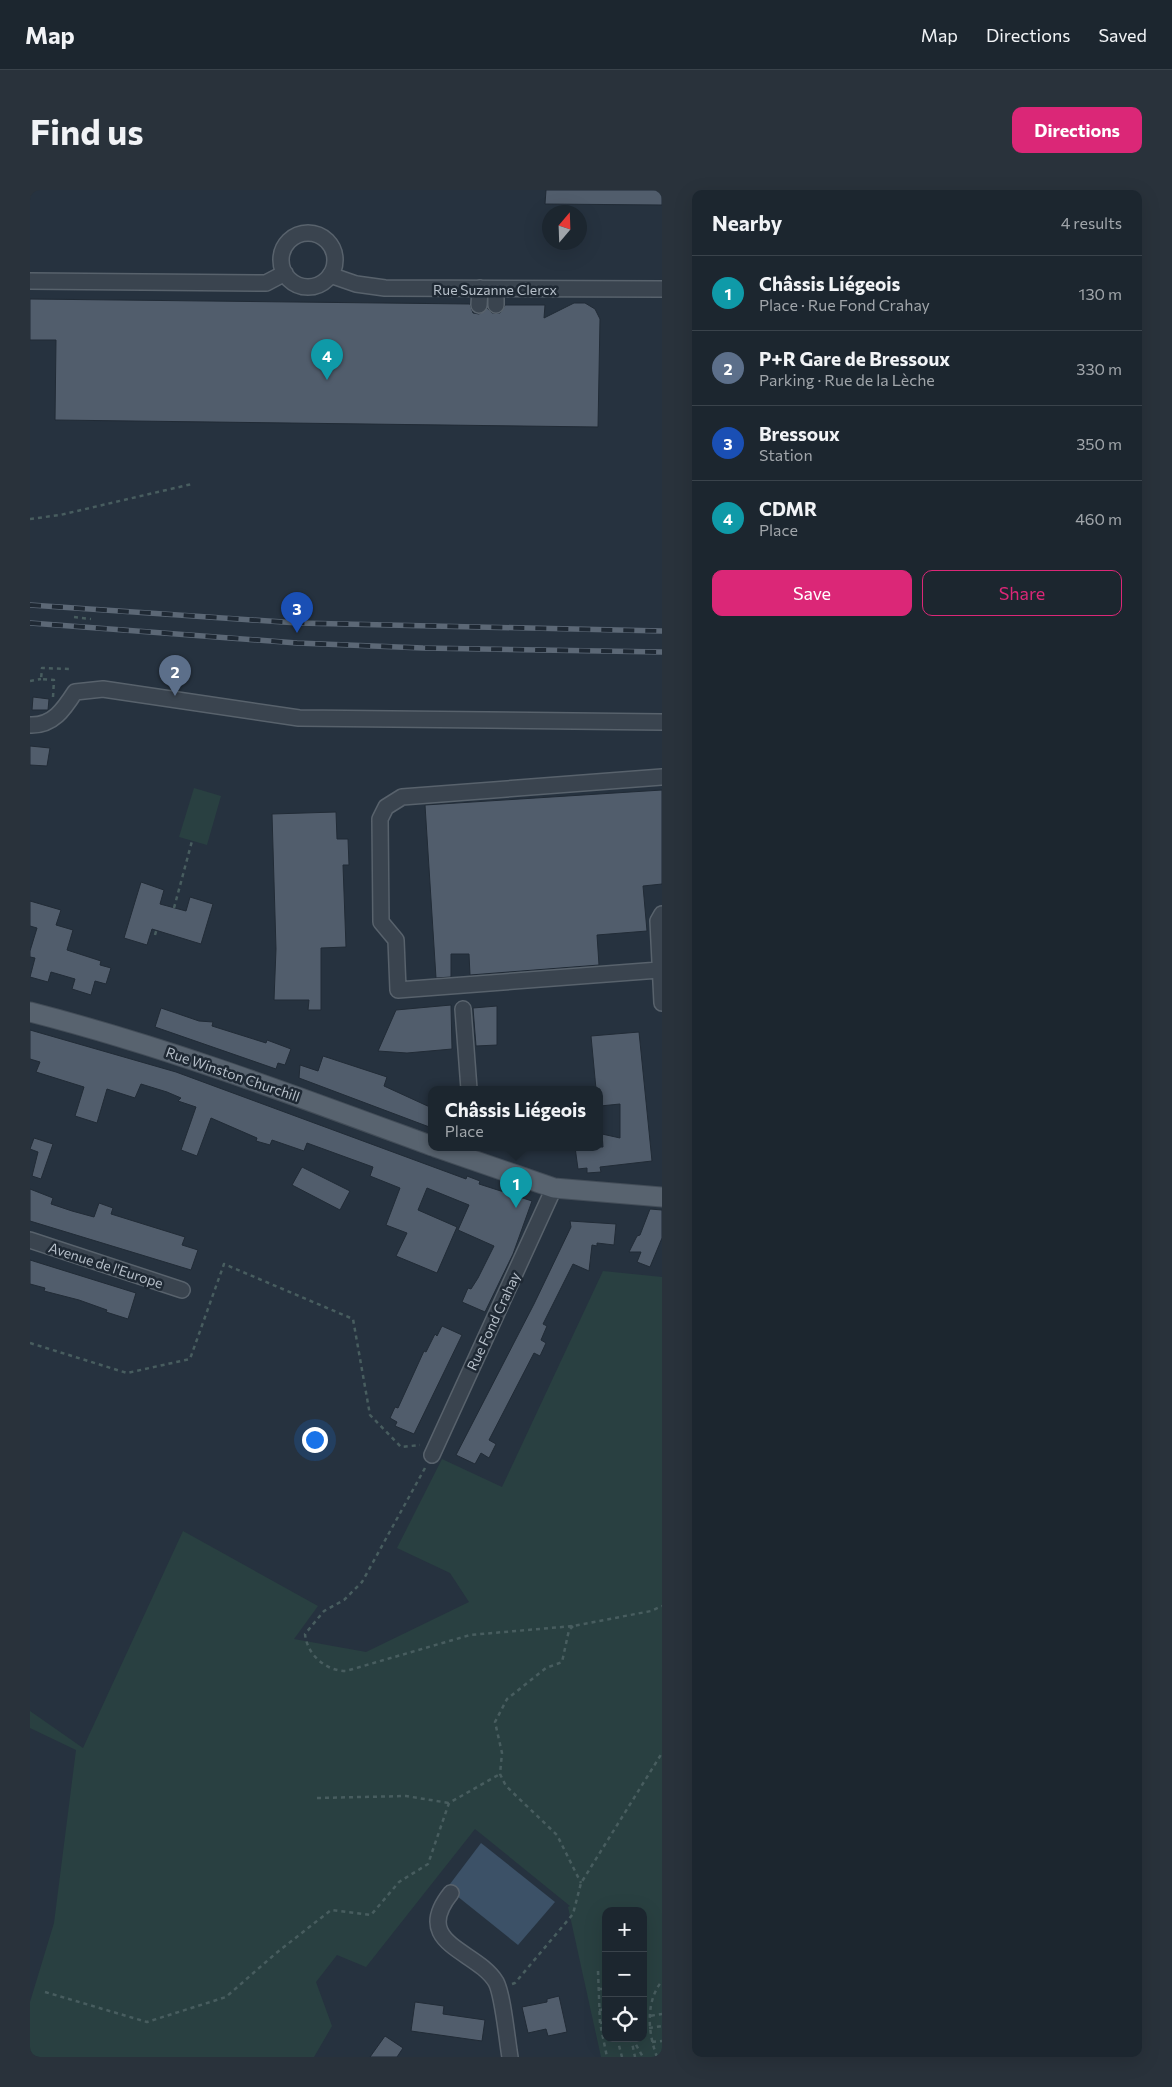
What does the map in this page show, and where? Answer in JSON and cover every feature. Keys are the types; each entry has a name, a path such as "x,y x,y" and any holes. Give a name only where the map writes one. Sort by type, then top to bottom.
{"main road":[{"name":"Rue Winston Churchill","path":"30,1012 101,1030 226,1071 428,1144"},
{"name":"Rue Winston Churchill","path":"458,1151 473,1154 554,1188 662,1197"}],"street":[{"path":"305,233 320,236 331,246 334,261 330,275 318,284 303,286 296,284 285,273 281,259 286,244 291,239 305,233"},
{"path":"30,281 266,283 285,273"},
{"name":"Rue Suzanne Clercx","path":"330,275 356,284 385,288 662,290"},
{"path":"480,288 480,304"},
{"path":"496,288 496,305"},
{"path":"30,725 51,721 62,711 75,692 103,689 299,718 662,722"},
{"path":"659,970 398,990 396,940 381,922 380,819 386,807 402,797 662,777"},
{"path":"662,914 658,921 662,1003"},
{"path":"463,1008 469,1086"},
{"name":"Rue Fond Crahay","path":"432,1455 554,1188"},
{"name":"Avenue de l'Europe","path":"30,1240 182,1290"},
{"path":"451,1893 441,1906 438,1922 446,1941 496,1983 510,2057"}],"path":[{"path":"30,519 60,515 192,484"},
{"path":"74,617 91,619"},
{"path":"41,679 42,668 70,669"},
{"path":"30,681 41,679 54,680 51,721"},
{"path":"174,908 192,841"},
{"path":"154,935 157,928"},
{"path":"30,1343 127,1373 190,1359 224,1264 353,1319 370,1415 401,1447 420,1445"},
{"path":"432,1455 362,1582 344,1600 324,1611 305,1634 306,1643 317,1659 334,1670 346,1670 470,1635 573,1626 651,1611 662,1606"},
{"path":"573,1626 569,1630 562,1662 546,1668 508,1699 495,1722 502,1753 500,1774 506,1786 557,1835 580,1883"},
{"path":"496,1983 515,1983 573,1914 580,1883 662,1753"},
{"path":"317,1798 406,1796 449,1803 500,1774"},
{"path":"45,1992 147,2022 226,1997 275,1954 331,1910 371,1915 399,1882 428,1864 449,1803"},
{"path":"598,1971 602,2030"},
{"path":"662,1981 656,1989 649,2016 652,2042 658,2057 662,2056"},
{"path":"649,2016 662,2014"},
{"path":"649,2028 662,2026"},
{"path":"652,2042 662,2041"},
{"path":"605,2042 607,2057"},
{"path":"618,2042 622,2057"},
{"path":"633,2042 635,2057"},
{"path":"634,2042 643,2057"}],"green space":[{"path":"194,788 221,796 207,845 179,837"},
{"path":"603,1271 662,1277 662,2057 601,2057 568,1907 570,1906 475,1829 366,1967 337,1955 316,1982 332,2026 314,2057 30,2057 30,2002 54,1923 76,1750 30,1728 30,1711 83,1748 183,1531 318,1606 294,1639 366,1652 469,1602 450,1573 397,1548 442,1459 502,1487"}],"water":[{"path":"481,1843 555,1902 518,1945 447,1888"}],"building":[{"path":"546,190 662,190 662,205 545,204"},
{"path":"30,299 470,304 473,313 479,314 487,308 492,313 500,313 505,305 545,305 544,318 574,303 585,303 595,309 600,319 598,427 55,420 56,340 30,340"},
{"path":"33,697 49,699 48,710 32,710"},
{"path":"30,746 50,748 47,766 30,765"},
{"path":"662,790 662,884 643,886 647,931 597,935 599,965 470,975 469,954 451,954 451,977 436,978 425,805"},
{"path":"336,812 337,839 348,839 349,865 343,865 346,947 321,948 321,1010 308,1010 309,1000 274,1000 276,949 272,814"},
{"path":"141,882 164,890 160,904 186,911 190,897 213,904 201,944 152,929 147,945 124,938"},
{"path":"30,901 61,910 56,925 73,930 67,950 101,961 100,965 111,968 106,984 95,981 91,995 72,989 75,979 51,972 48,982 30,977 35,958 30,957 30,951 37,928 30,926"},
{"path":"451,1005 452,1049 407,1053 378,1051 396,1010"},
{"path":"497,1006 497,1045 476,1046 473,1008"},
{"path":"161,1008 199,1021 213,1022 212,1026 266,1043 267,1040 291,1049 285,1065 278,1063 276,1069 155,1027"},
{"path":"30,1030 176,1072 466,1179 467,1176 480,1181 479,1184 532,1201 513,1254 485,1312 462,1302 468,1288 471,1289 478,1278 494,1246 458,1230 469,1205 427,1188 418,1210 457,1227 437,1273 396,1256 407,1233 386,1225 400,1188 370,1176 373,1167 307,1143 304,1151 272,1140 270,1145 256,1141 257,1138 211,1118 197,1156 181,1150 196,1107 178,1101 181,1098 167,1092 141,1084 135,1098 107,1089 97,1123 75,1116 84,1087 36,1072 40,1062 30,1059"},
{"path":"639,1032 652,1161 600,1167 601,1172 587,1173 587,1168 578,1169 576,1151 603,1151 603,1134 620,1138 620,1104 603,1106 603,1086 596,1086 591,1036"},
{"path":"323,1056 387,1077 384,1086 428,1106 428,1126 299,1078 300,1065 318,1071"},
{"path":"34,1138 53,1144 41,1179 32,1176 38,1152 30,1149"},
{"path":"302,1167 350,1191 340,1210 292,1185"},
{"path":"30,1189 53,1198 51,1204 72,1211 94,1217 99,1203 113,1208 111,1214 185,1237 182,1245 198,1250 191,1270 30,1221"},
{"path":"650,1209 662,1210 662,1238 650,1267 637,1262 641,1252 629,1252 637,1236 640,1235"},
{"path":"570,1221 616,1224 614,1245 597,1243 597,1246 592,1245 589,1271 573,1264 543,1324 547,1326 541,1340 546,1343 540,1356 534,1353 489,1440 496,1444 489,1458 481,1453 475,1464 456,1455 534,1304 571,1227"},
{"path":"30,1260 136,1293 128,1319 79,1300 44,1291 45,1288 30,1284"},
{"path":"442,1326 462,1335 414,1434 395,1426 397,1422 390,1418 395,1407 398,1408 424,1351 426,1352 435,1334 437,1336"},
{"path":"559,1996 567,2032 548,2036 546,2029 528,2033 522,2007 547,2002 547,1999"},
{"path":"415,2002 444,2006 443,2014 485,2020 482,2041 411,2031"},
{"path":"385,2036 403,2048 397,2057 370,2057"}],"railway":[{"path":"30,605 298,623 662,631"},
{"path":"30,623 297,643 423,648 662,652"}],"place":[{"name":"CDMR","path":"327,380"},
{"name":"Bressoux","path":"297,633"},
{"name":"P+R Gare de Bressoux","path":"175,696"},
{"name":"Châssis Liégeois","path":"516,1208"}]}
